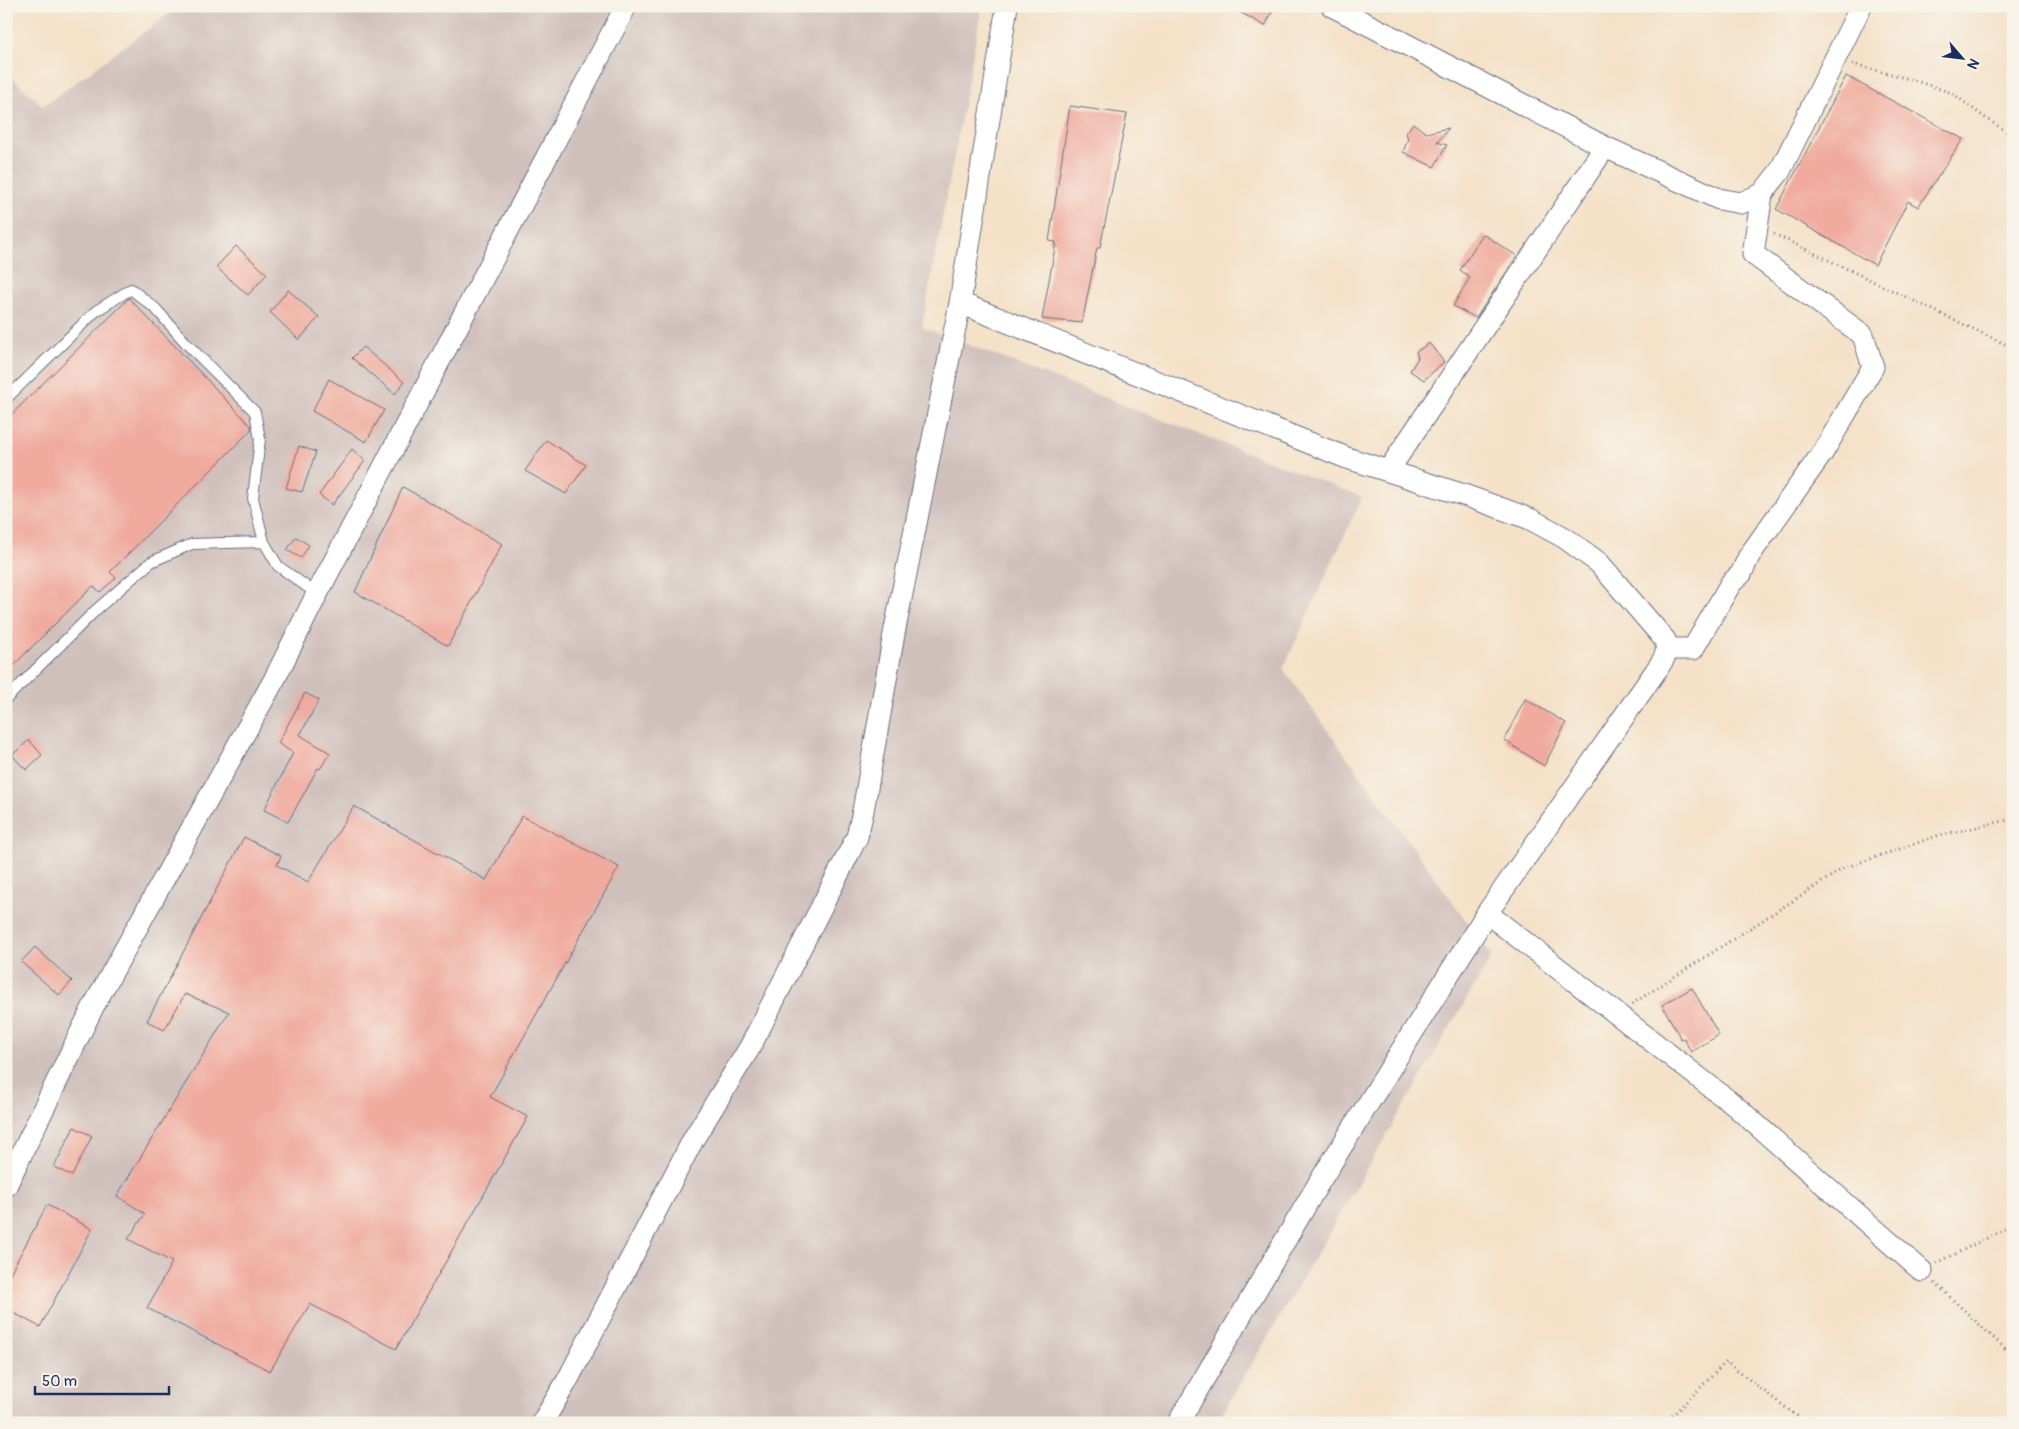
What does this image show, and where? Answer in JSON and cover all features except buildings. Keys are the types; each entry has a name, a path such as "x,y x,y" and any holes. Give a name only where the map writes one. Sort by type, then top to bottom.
{"street":[{"path":"6,1186 93,1007 274,680 317,594 626,6"},
{"path":"542,1423 567,1381 694,1138 750,1047 857,837 894,634 960,302 1007,6"},
{"path":"1332,6 1605,147 1719,199 1741,203 1762,194 1780,171 1860,6"},
{"path":"1388,471 1605,147"},
{"path":"1667,649 1692,649 1731,583 1742,574 1749,556 1822,452 1873,367 1863,335 1752,254 1762,194"},
{"path":"960,302 1347,458 1467,496 1530,519 1565,538 1599,563 1665,640 1667,649 1655,672 1487,913 1320,1181 1178,1423"},
{"path":"1487,913 1734,1104 1922,1271"}],"lane":[{"path":"6,399 96,311 131,289 156,309 186,343 255,412 260,439 254,498 264,542 278,566 317,594"},
{"path":"6,699 97,610 151,562 192,544 264,542"}],"path":[{"path":"1834,60 1913,80 1952,93 2006,131 2013,131"},
{"path":"1757,226 2013,348"},
{"path":"1616,1013 1844,868 1937,836 2013,819"},
{"path":"2013,1225 1922,1271 2013,1356"},
{"path":"1665,1423 1726,1362 1806,1423"}],"shaded area":[{"path":"180,6 982,6 922,327 1362,497 1283,669 1492,956 1217,1423 6,1423 6,72 43,106"}]}
